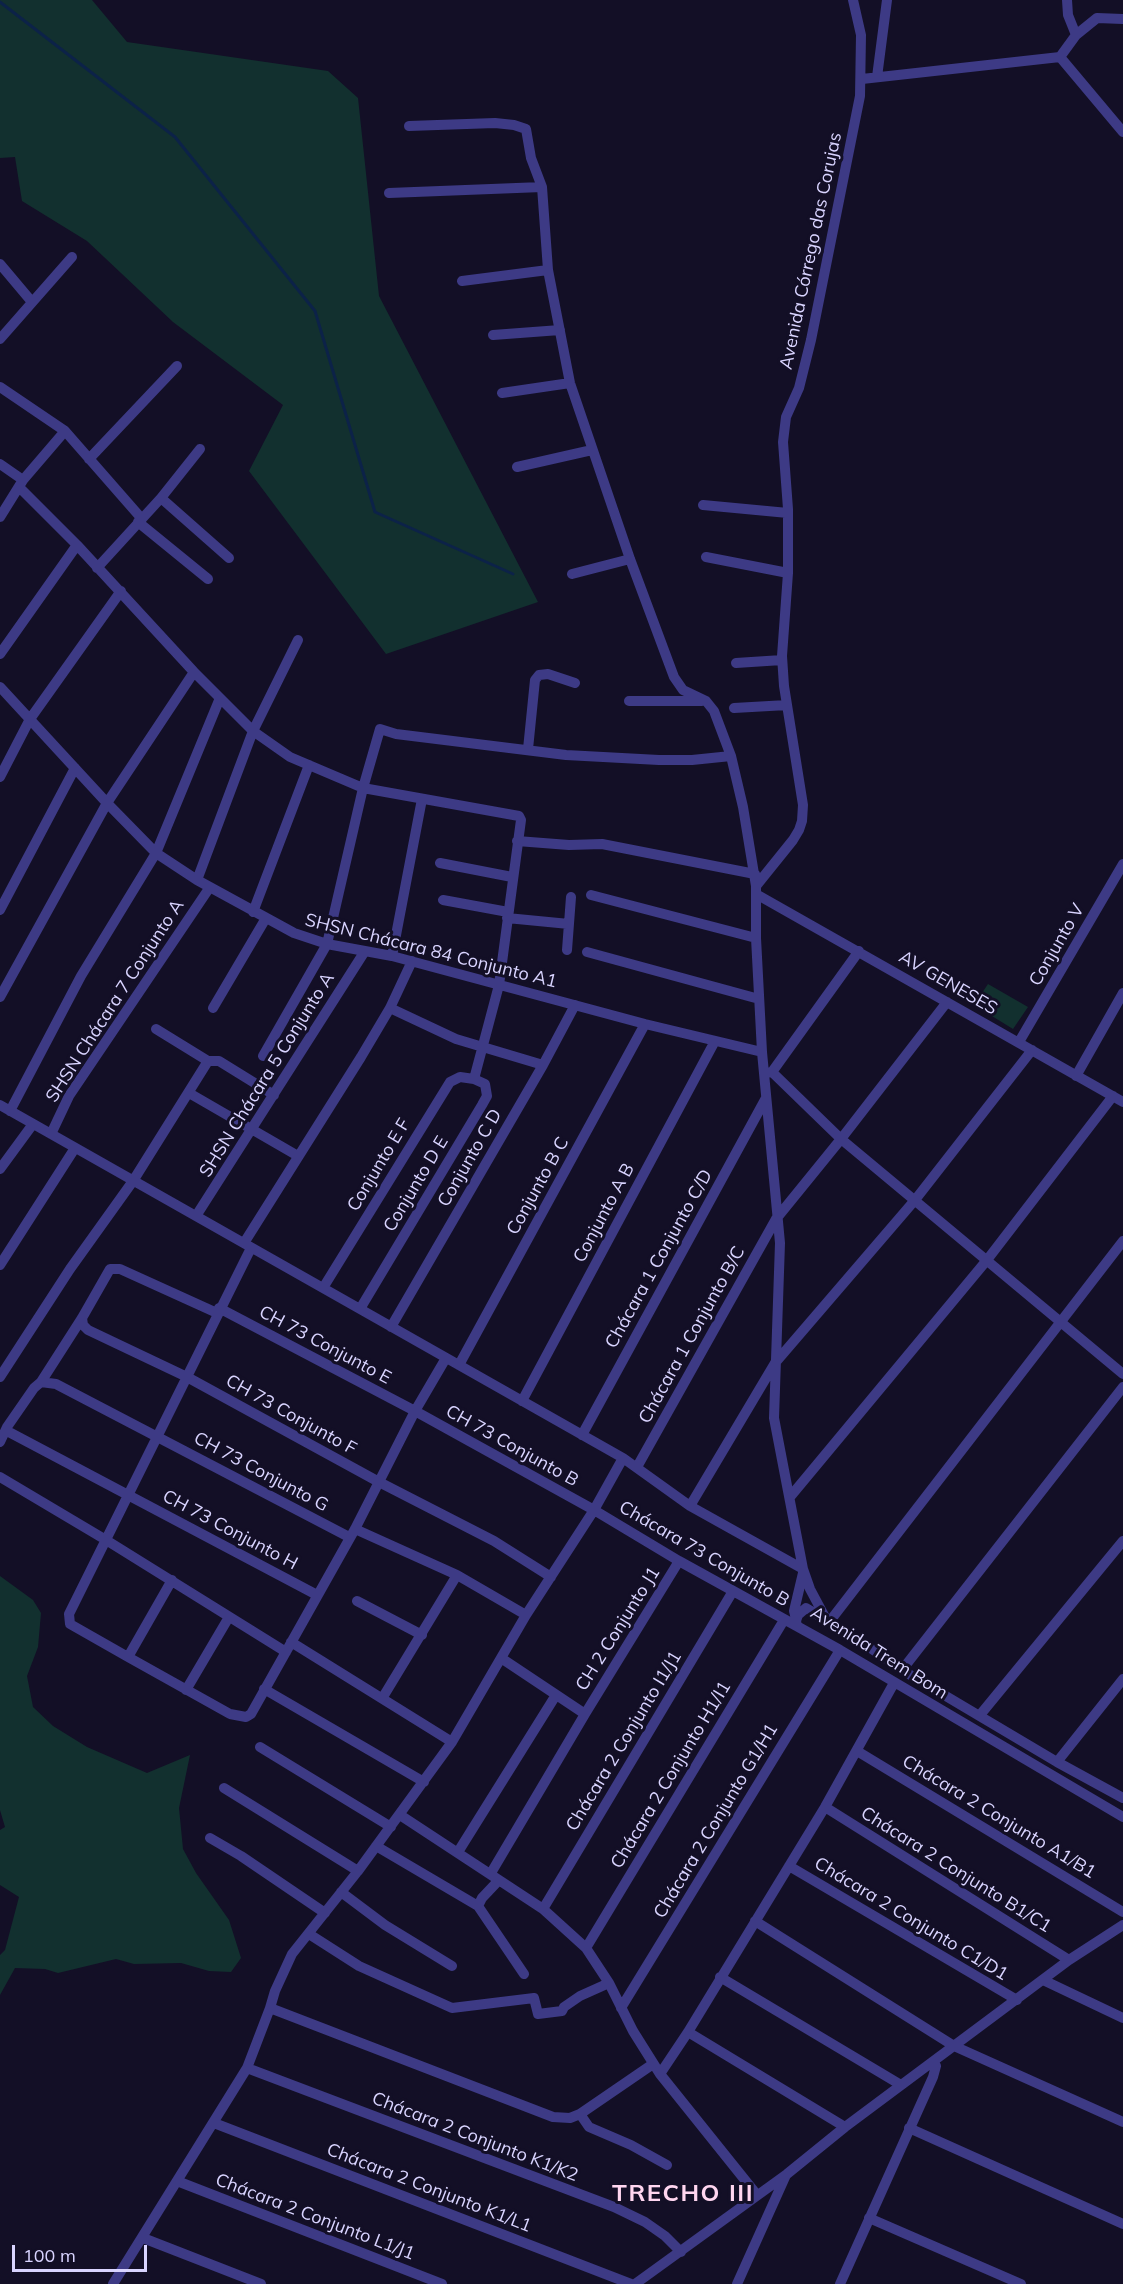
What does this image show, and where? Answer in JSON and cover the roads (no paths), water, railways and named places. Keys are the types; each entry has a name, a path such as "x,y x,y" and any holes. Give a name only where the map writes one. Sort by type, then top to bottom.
{"street":[{"name":"Avenida Córrego das Corujas","path":"755,885 793,840 802,821 803,805 782,660 788,573 784,425 799,388 811,340 860,96 861,34 853,0"},
{"path":"877,77 887,0"},
{"path":"1067,0 1067,9 1076,35"},
{"path":"862,79 1060,57 1076,35 1097,18 1123,19"},
{"path":"1060,57 1123,132"},
{"path":"408,126 495,123 514,124 526,129 531,158 542,187 548,270 570,383 630,559 674,677 683,690 706,701 714,711 731,756 743,807 755,885 762,1052 768,1073 766,1098 780,1243 774,1418 803,1569 810,1589 828,1620 1123,1241"},
{"path":"389,193 542,187"},
{"path":"0,339 72,256"},
{"path":"0,264 32,302"},
{"path":"462,281 548,270"},
{"path":"493,335 560,330"},
{"path":"89,459 177,366"},
{"path":"502,393 570,383"},
{"path":"0,387 65,431 140,520 208,579"},
{"path":"0,517 21,484 65,431"},
{"path":"97,568 161,498 200,449"},
{"path":"517,467 592,450"},
{"path":"0,464 97,568 122,591 194,672 253,731 290,757 363,788 519,816 521,820 499,985 474,1078"},
{"path":"161,498 229,558"},
{"path":"703,505 788,513"},
{"path":"0,654 77,545"},
{"path":"706,557 788,573"},
{"path":"572,574 630,559"},
{"path":"0,777 30,719 122,591"},
{"path":"196,879 253,731 298,640"},
{"path":"736,663 782,660"},
{"path":"0,997 107,803 194,672"},
{"path":"528,749 535,680 539,675 548,674 575,682"},
{"name":"SHSN Chácara 84 Conjunto A1","path":"0,687 156,853 196,879 294,933 327,944 392,956 645,1024 762,1052"},
{"path":"10,1111 81,976 156,853 220,698"},
{"path":"629,701 706,701"},
{"path":"734,708 787,705"},
{"path":"263,1056 327,944 363,788 380,729 396,734 566,755 692,760 731,756"},
{"path":"253,912 309,765"},
{"path":"0,910 75,768"},
{"path":"392,956 422,799"},
{"name":"AV GENESES","path":"517,841 569,845 602,844 755,885 859,951 1123,1102"},
{"path":"440,863 512,877"},
{"name":"Conjunto V","path":"1019,1042 1123,864"},
{"name":"SHSN Chácara 7 Conjunto A","path":"51,1134 69,1096 210,887"},
{"path":"591,895 756,938"},
{"path":"567,950 571,897"},
{"path":"443,900 508,915 569,924"},
{"path":"213,1008 266,918"},
{"name":"SHSN Chácara 5 Conjunto A","path":"196,1216 253,1130 365,951"},
{"path":"768,1073 859,951"},
{"path":"587,952 759,999"},
{"path":"412,962 390,1008 298,1156 247,1245 187,1377 69,1614 70,1624 230,1714 246,1717 251,1714 446,1358"},
{"path":"1076,1076 1123,993"},
{"name":"Chácara 1 Conjunto B/C","path":"637,1467 776,1219 947,1002"},
{"name":"Conjunto C D","path":"391,1327 543,1065 575,1005"},
{"path":"390,1008 438,1032 543,1065"},
{"name":"Conjunto B C","path":"459,1365 645,1024"},
{"path":"156,1029 208,1061 219,1061 274,1095"},
{"name":"Conjunto A B","path":"522,1401 715,1041"},
{"path":"690,1506 775,1363 915,1200 1032,1050"},
{"path":"0,1377 70,1269 133,1181 208,1061"},
{"path":"768,1073 841,1139 1123,1374"},
{"name":"Conjunto E F","path":"323,1288 447,1086 455,1078 474,1078"},
{"name":"Conjunto D E","path":"360,1309 487,1096 485,1084 474,1078"},
{"path":"189,1094 298,1156"},
{"path":"790,1497 987,1260 1113,1096"},
{"name":"Chácara 1 Conjunto C/D","path":"582,1435 766,1098"},
{"path":"0,1105 623,1458 690,1506 803,1569"},
{"path":"0,1169 33,1124"},
{"path":"0,1265 75,1148"},
{"name":"CH 73 Conjunto E","path":"82,1318 106,1275 114,1268 120,1269 218,1310 415,1411"},
{"path":"0,1442 7,1427 42,1382 82,1318"},
{"name":"CH 73 Conjunto F","path":"82,1318 83,1325 88,1330 187,1377 379,1482 494,1540 551,1577"},
{"name":"CH 73 Conjunto G","path":"42,1382 56,1384 352,1533 456,1575 526,1615"},
{"path":"902,1670 1123,1387"},
{"name":"CH 73 Conjunto B","path":"415,1411 594,1510"},
{"name":"CH 73 Conjunto H","path":"7,1431 317,1595"},
{"path":"113,2284 247,2068 270,2008 274,1991 292,1954 358,1871 452,1742 526,1615 594,1510 623,1458"},
{"path":"0,1477 172,1580 229,1617 383,1697 452,1742"},
{"name":"Chácara 73 Conjunto B","path":"594,1510 784,1620 797,1623"},
{"path":"980,1715 1123,1541"},
{"name":"CH 2 Conjunto J1","path":"478,1906 585,1714 679,1561"},
{"path":"797,1623 794,1611 801,1587 803,1569"},
{"path":"383,1697 456,1575"},
{"path":"128,1657 172,1580"},
{"name":"Chácara 2 Conjunto I1/J1","path":"543,1909 733,1591"},
{"path":"357,1601 422,1635"},
{"name":"Avenida Trem Bom","path":"1123,1798 1057,1762 902,1670 828,1620 806,1608 802,1610 797,1623 894,1683 1123,1817"},
{"path":"186,1690 229,1617"},
{"name":"Chácara 2 Conjunto H1/I1","path":"586,1948 784,1620"},
{"name":"Chácara 2 Conjunto G1/H1","path":"621,2008 840,1650"},
{"path":"501,1658 585,1714"},
{"path":"1057,1762 1123,1679"},
{"path":"270,2008 553,2117 570,2118 580,2114 656,2069 688,2032 825,1807 894,1683"},
{"path":"264,1689 424,1782"},
{"path":"458,1852 556,1695"},
{"path":"260,1747 391,1827"},
{"name":"Chácara 2 Conjunto A1/B1","path":"857,1751 1123,1912"},
{"path":"224,1788 358,1871"},
{"name":"Chácara 2 Conjunto B1/C1","path":"825,1807 1069,1960"},
{"path":"400,1815 543,1909 586,1948 609,1983 656,2069 757,2195"},
{"path":"210,1838 326,1913"},
{"path":"376,1846 478,1906 524,1974"},
{"name":"Chácara 2 Conjunto C1/D1","path":"789,1866 1017,2000"},
{"path":"341,1892 369,1915 452,1966"},
{"path":"754,1921 954,2046 1123,2122"},
{"path":"633,2284 681,2252 786,2174 845,2127 1069,1960 1123,1925"},
{"path":"309,1934 359,1966 452,2008 534,1998 538,2014 562,2011 580,1996 609,1983"},
{"path":"720,1977 902,2085"},
{"path":"1043,1980 1123,2018"},
{"path":"688,2032 845,2127"},
{"path":"840,2284 933,2076 936,2066 934,2062"},
{"name":"Chácara 2 Conjunto K1/K2","path":"247,2068 614,2207 645,2222 665,2236 681,2252"},
{"path":"580,2114 589,2127 631,2145 667,2165"},
{"name":"Chácara 2 Conjunto K1/L1","path":"214,2123 633,2284"},
{"path":"909,2128 1123,2224"},
{"path":"737,2284 786,2174"},
{"name":"Chácara 2 Conjunto L1/J1","path":"177,2181 442,2284"},
{"path":"869,2218 1021,2284"},
{"path":"142,2238 261,2284"}],"waterway":[{"path":"0,2 175,137 315,311 375,512 513,574"}],"district":[{"name":"TRECHO III","path":"683,2194"}]}
